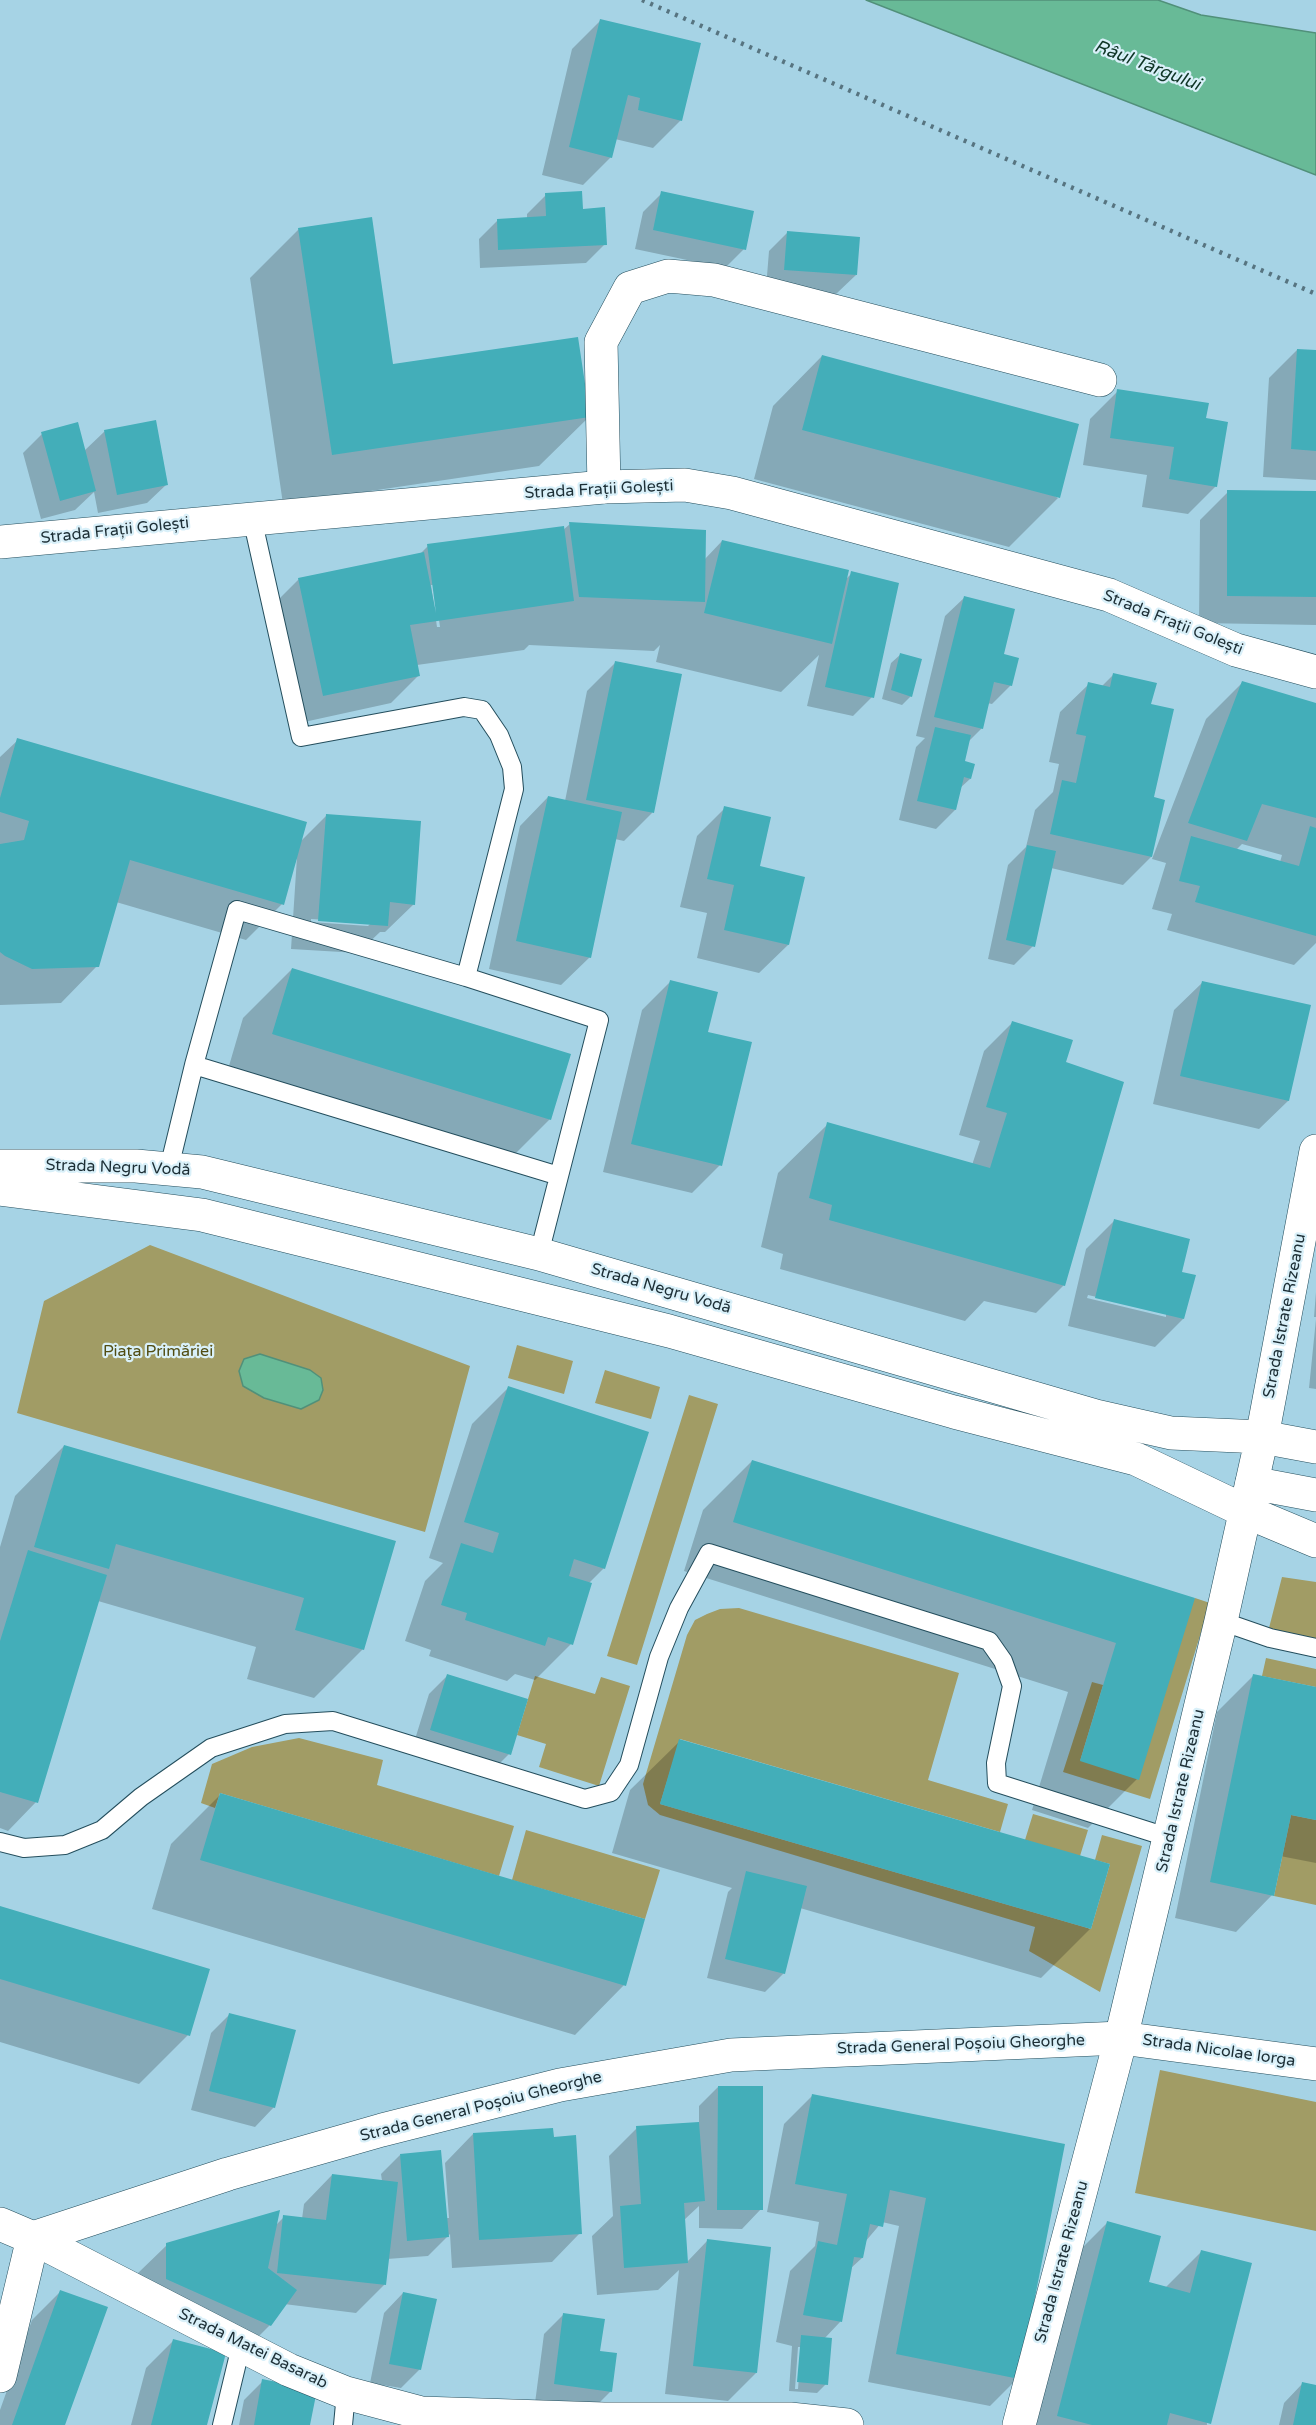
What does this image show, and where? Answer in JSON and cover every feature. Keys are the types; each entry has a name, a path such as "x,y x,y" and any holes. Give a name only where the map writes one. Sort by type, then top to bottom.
{"street":[{"path":"604,487 601,342 630,288 668,276 714,280 1100,380"},
{"name":"Strada Frații Golești","path":"0,542 604,487 686,485 732,493 1109,595 1236,650 1316,672"},
{"name":"Strada Istrate Rizeanu","path":"1019,2425 1121,2038 1221,1621 1262,1437 1316,1151"},
{"name":"Strada Negru Vodă","path":"0,1166 169,1168 202,1172 540,1254 1096,1416 1171,1433 1262,1437 1316,1447"},
{"name":"Strada Negru Vodă","path":"0,1189 202,1215 669,1331 954,1412 1136,1459 1249,1498"},
{"path":"1249,1498 1316,1495"},
{"path":"1249,1498 1316,1541"},
{"name":"Strada Nicolae Iorga","path":"1121,2038 1316,2064"},
{"name":"Strada General Poșoiu Gheorghe","path":"33,2238 261,2164 382,2130 560,2085 731,2055 1121,2038"},
{"name":"Strada Matei Basarab","path":"0,2224 33,2238 289,2370 345,2409 604,2419 790,2419 847,2425"},
{"path":"0,2376 33,2238"}],"lane":[{"path":"252,518 301,737 464,707 482,710 499,735 512,767 514,789 466,977"},
{"path":"169,1168 194,1065 237,910 466,977 599,1020 540,1254"},
{"path":"194,1065 559,1176"},
{"path":"0,1842 24,1848 65,1845 102,1830 141,1797 211,1748 285,1724 333,1721 585,1799 611,1792 629,1765 659,1656 679,1608 709,1553 989,1641 1003,1661 1012,1686 996,1762 997,1783 1170,1838"},
{"path":"1221,1621 1270,1638 1316,1648"},
{"path":"222,2425 241,2346"}],"green space":[{"name":"Piaţa Primăriei","path":"150,1245 470,1366 425,1532 17,1413 44,1301"},
{"path":"517,1345 573,1361 564,1394 508,1378"},
{"path":"605,1370 660,1387 651,1419 595,1403"},
{"path":"689,1395 718,1404 637,1665 607,1656"},
{"path":"1282,1577 1316,1582 1316,1640 1269,1628"},
{"path":"1195,1598 1210,1603 1150,1799 1063,1772 1092,1682 1103,1685 1080,1761"},
{"path":"739,1608 959,1673 928,1780 1008,1804 1000,1832 680,1739 660,1804 1091,1929 1110,1864 1095,1860 1102,1835 1142,1846 1100,1992 1029,1951 1035,1927 660,1815 648,1805 643,1784 687,1635 695,1620 720,1609"},
{"path":"1266,1658 1316,1669 1316,1687 1262,1676"},
{"path":"535,1676 595,1694 601,1677 630,1686 599,1786 539,1767 546,1744 517,1735"},
{"path":"299,1738 383,1760 377,1785 514,1826 499,1876 220,1793 215,1808 201,1803 212,1764 252,1747"},
{"path":"1033,1814 1088,1830 1080,1856 1025,1840"},
{"path":"1291,1815 1316,1820 1316,1905 1274,1896"},
{"path":"526,1830 660,1870 645,1919 512,1880"},
{"path":"1160,2070 1316,2102 1316,2231 1135,2193"}],"water":[{"name":"Râul Târgului","path":"866,0 1158,0 1201,15 1316,33 1316,175"},
{"path":"260,1354 310,1370 321,1378 323,1390 319,1400 301,1409 264,1398 243,1386 239,1371 244,1359"}],"building":[{"path":"600,19 701,43 682,121 638,110 640,98 628,95 612,158 569,147"},
{"path":"582,191 583,209 605,207 607,245 498,250 497,219 546,216 545,193"},
{"path":"661,191 754,211 746,250 653,230"},
{"path":"372,217 393,364 578,337 590,417 332,455 298,228"},
{"path":"787,231 860,237 857,275 784,270"},
{"path":"1297,349 1316,350 1316,451 1291,449"},
{"path":"822,355 1079,424 1060,498 802,430"},
{"path":"1117,389 1209,403 1206,418 1228,422 1217,487 1169,479 1174,447 1110,438"},
{"path":"156,420 168,485 117,495 104,430"},
{"path":"78,422 96,491 60,501 41,432"},
{"path":"1227,490 1316,491 1316,597 1227,596"},
{"path":"569,522 706,530 705,602 579,597"},
{"path":"564,526 574,601 410,625 420,676 323,696 298,578 424,552 436,613 427,544"},
{"path":"722,540 849,570 832,644 704,613"},
{"path":"851,571 899,583 874,698 825,687"},
{"path":"964,596 1015,609 1004,654 1019,658 1012,686 994,682 983,729 934,717"},
{"path":"900,653 922,659 912,697 891,690"},
{"path":"615,661 682,674 654,813 586,800"},
{"path":"1113,673 1157,683 1151,704 1174,709 1154,797 1165,800 1152,857 1050,834 1062,780 1076,783 1086,736 1076,734 1088,682 1110,687"},
{"path":"1242,681 1316,703 1316,818 1262,804 1247,841 1188,823"},
{"path":"935,727 971,735 965,761 975,764 971,779 964,777 956,810 917,801"},
{"path":"17,738 307,822 284,905 130,860 99,967 32,969 5,956 0,952 0,844 24,840 29,821 0,812 0,798"},
{"path":"548,796 622,812 591,958 516,941"},
{"path":"724,806 771,817 760,866 805,877 789,945 724,930 734,885 707,879"},
{"path":"326,814 421,821 415,905 390,902 388,926 318,921"},
{"path":"1310,826 1316,828 1316,936 1195,902 1200,886 1179,881 1191,836 1299,866"},
{"path":"1027,845 1056,851 1035,947 1006,940"},
{"path":"292,968 571,1054 551,1120 272,1034"},
{"path":"670,980 718,992 708,1032 752,1042 722,1166 631,1144"},
{"path":"1202,981 1311,1005 1289,1101 1180,1076"},
{"path":"1012,1021 1073,1040 1066,1062 1124,1082 1065,1286 829,1220 832,1205 809,1198 827,1122 990,1168 1007,1113 986,1107"},
{"path":"1114,1219 1190,1239 1182,1272 1196,1275 1184,1319 1095,1298"},
{"path":"508,1386 649,1432 605,1569 574,1559 569,1576 592,1583 573,1645 548,1637 545,1646 465,1620 467,1613 441,1605 461,1543 493,1553 499,1533 464,1522"},
{"path":"64,1445 396,1541 364,1650 295,1630 304,1598 116,1544 109,1569 34,1547"},
{"path":"752,1460 1195,1598 1139,1780 1080,1761 1116,1643 733,1522"},
{"path":"28,1550 107,1575 38,1803 0,1792 0,1641"},
{"path":"447,1674 528,1699 511,1755 430,1730"},
{"path":"1253,1674 1316,1687 1316,1820 1291,1815 1274,1896 1210,1882"},
{"path":"679,1739 1110,1864 1091,1929 660,1804"},
{"path":"220,1793 645,1919 626,1986 200,1860"},
{"path":"746,1871 807,1886 785,1974 725,1959"},
{"path":"0,1906 210,1969 190,2036 0,1979"},
{"path":"229,2013 296,2030 275,2108 209,2091"},
{"path":"718,2086 763,2086 763,2210 717,2210"},
{"path":"812,2094 1065,2144 1019,2379 896,2354 926,2198 890,2190 883,2227 870,2224 863,2258 854,2257 842,2322 803,2315 818,2241 837,2245 847,2194 795,2184"},
{"path":"699,2122 705,2201 684,2203 688,2263 624,2268 620,2206 641,2204 636,2126"},
{"path":"553,2128 554,2137 576,2135 582,2234 479,2240 473,2133"},
{"path":"441,2150 449,2237 407,2241 400,2154"},
{"path":"332,2174 398,2182 386,2285 277,2273 283,2215 326,2220"},
{"path":"280,2210 268,2268 297,2290 271,2326 166,2279 166,2243"},
{"path":"1107,2221 1161,2236 1149,2282 1190,2293 1201,2250 1252,2263 1211,2424 1170,2413 1167,2425 1092,2425 1057,2416"},
{"path":"707,2239 771,2247 757,2373 693,2366"},
{"path":"60,2290 108,2307 65,2425 12,2425"},
{"path":"403,2292 437,2299 421,2370 389,2364"},
{"path":"563,2313 605,2319 600,2351 617,2353 612,2392 554,2384"},
{"path":"801,2335 832,2338 828,2385 797,2382"},
{"path":"173,2339 226,2353 207,2425 151,2425"},
{"path":"262,2379 317,2390 310,2425 254,2425"},
{"path":"1302,2382 1316,2385 1316,2425 1293,2425"}],"railway":[{"path":"642,0 1316,294"}]}
